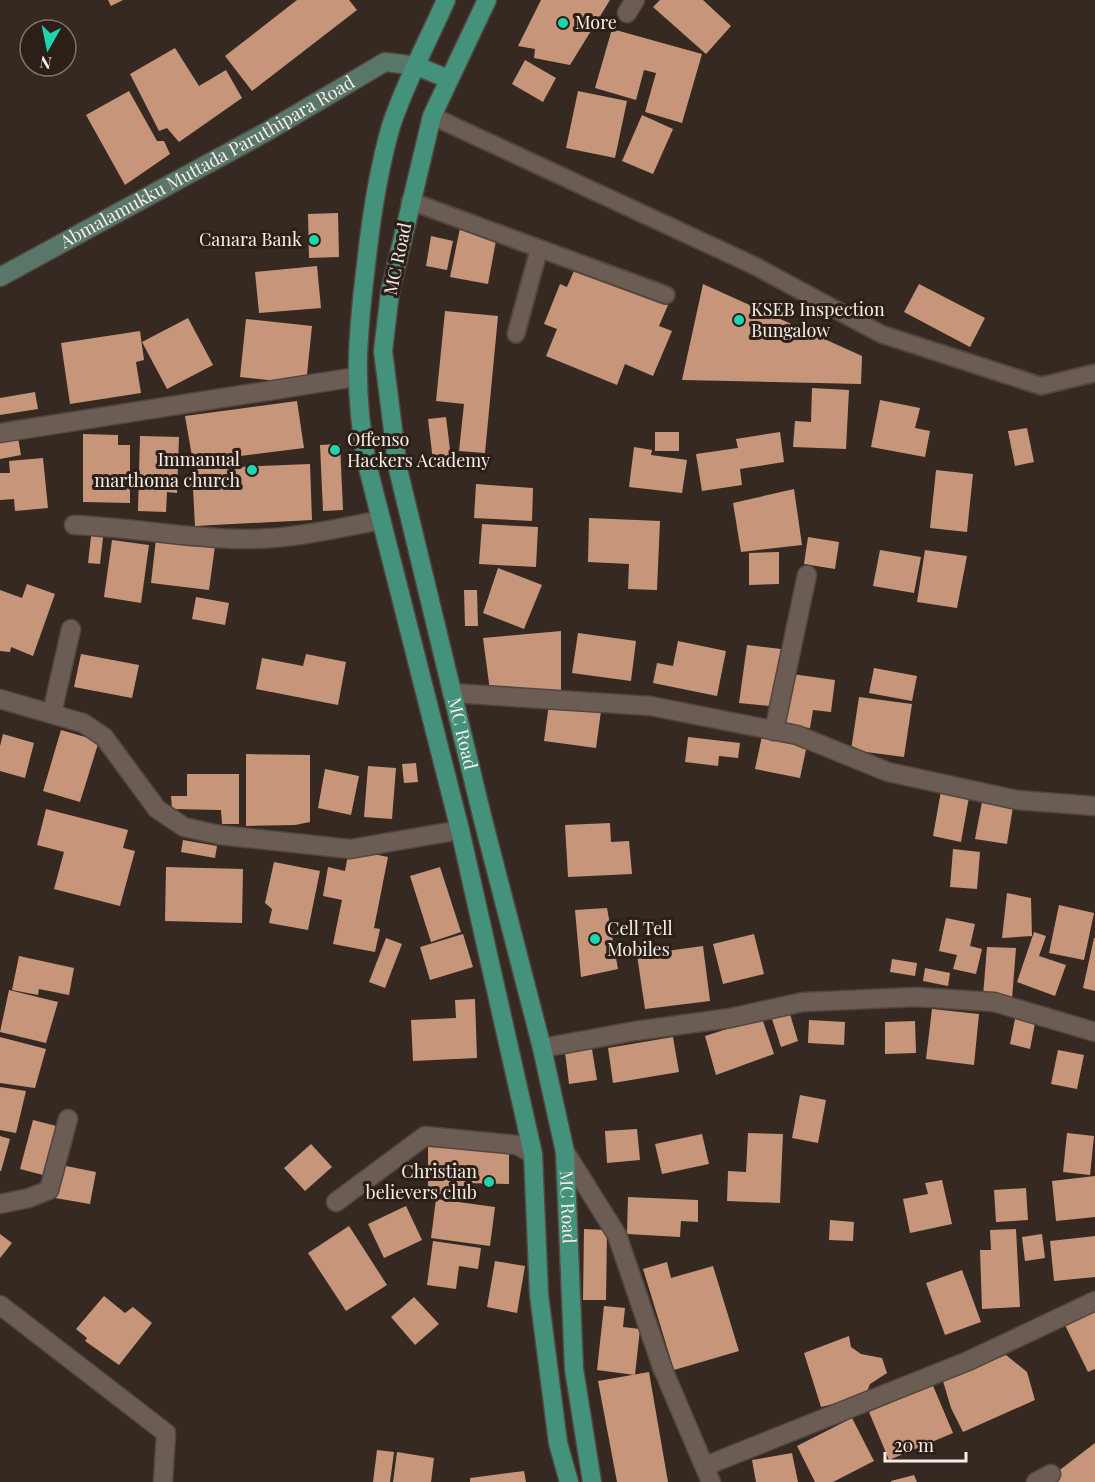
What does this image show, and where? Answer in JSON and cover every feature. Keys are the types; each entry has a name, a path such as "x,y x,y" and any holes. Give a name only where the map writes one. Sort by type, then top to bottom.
{"main road":[{"name":"MC Road","path":"446,0 392,124 373,200 358,327 356,377 361,432 381,520 460,830 533,1154 539,1295 558,1443 569,1482"},
{"name":"MC Road","path":"488,0 432,116 390,292 383,351 398,469 542,1048 565,1152 574,1369 592,1482"},
{"name":"Abmalamukku Muttada Paruthipara Road","path":"0,277 266,132 385,62 417,66"},
{"path":"417,66 448,79"},
{"path":"533,1154 565,1152"}],"street":[{"path":"0,433 356,377"},
{"path":"74,525 122,528 198,538 243,539 308,533 381,520"},
{"path":"774,731 807,575"},
{"path":"51,713 71,629"},
{"path":"453,693 651,706 797,735 888,772 1017,800 1095,806"},
{"path":"0,699 82,723 104,737 157,809 184,827 220,835 350,849 460,830"},
{"path":"542,1048 635,1031 730,1018 803,1002 884,998 949,997 994,1002 1095,1032"},
{"path":"0,1204 49,1190 68,1119"},
{"path":"336,1202 425,1136 517,1145 533,1154"},
{"path":"565,1152 617,1235 662,1367 708,1474 968,1361 1095,1301"},
{"path":"0,1305 166,1433 163,1482"}],"lane":[{"path":"432,116 755,266 881,334 1041,386 1095,373"},
{"path":"410,201 666,294"},
{"path":"516,334 539,249"}],"building":[{"path":"108,0 123,0 111,6"},
{"path":"297,0 349,0 357,10 252,91 225,56"},
{"name":"More","path":"541,0 610,0 570,65 534,58 535,49 518,46"},
{"path":"660,0 703,0 731,26 706,54 653,7"},
{"path":"612,29 702,54 682,123 645,112 656,73 644,70 636,100 595,88"},
{"path":"175,48 199,86 226,70 242,98 179,142 167,128 159,131 130,74"},
{"path":"525,60 556,78 543,102 512,84"},
{"path":"129,91 157,141 164,141 170,154 125,185 86,115"},
{"path":"578,91 627,101 615,158 566,148"},
{"path":"642,115 673,129 653,174 622,161"},
{"path":"338,213 339,257 309,258 308,214"},
{"path":"460,228 497,235 488,284 450,277"},
{"path":"431,236 453,241 447,270 426,266"},
{"path":"317,266 321,308 259,313 255,272"},
{"path":"576,266 668,305 659,326 672,331 653,376 625,364 617,385 546,356 557,329 544,324 560,284 567,287"},
{"name":"KSEB Inspection Bungalow","path":"703,284 862,356 861,384 682,380"},
{"path":"919,284 985,318 970,347 904,312"},
{"path":"445,311 498,316 485,453 459,451 464,404 436,401"},
{"path":"188,318 213,365 167,389 142,342"},
{"path":"246,319 312,326 306,384 240,377"},
{"path":"140,331 144,360 136,362 141,393 70,404 61,343"},
{"path":"812,388 849,390 846,449 793,447 795,421 811,422"},
{"path":"35,392 38,409 0,415 0,398"},
{"path":"880,400 920,408 915,428 930,431 925,457 871,447"},
{"path":"297,401 304,448 193,462 185,416"},
{"path":"446,417 452,466 434,469 428,419"},
{"path":"1027,428 1034,462 1015,466 1008,431"},
{"path":"655,432 679,432 679,451 655,451"},
{"path":"780,432 784,462 740,469 742,485 702,491 696,454 738,448 736,439"},
{"path":"83,434 118,435 118,445 130,445 130,503 83,502"},
{"path":"140,436 179,437 177,493 167,492 166,512 138,511"},
{"path":"18,438 21,455 0,459 0,442"},
{"path":"340,444 343,510 323,511 320,445"},
{"path":"634,447 652,450 651,455 687,460 682,493 629,487"},
{"path":"43,458 48,508 15,511 14,499 0,500 0,473 10,473 9,461"},
{"path":"310,464 312,520 195,526 192,469"},
{"path":"936,470 973,474 967,532 930,528"},
{"path":"476,484 533,488 532,521 474,518"},
{"path":"794,489 802,545 741,552 733,503"},
{"path":"589,518 660,521 657,590 628,589 629,564 588,562"},
{"path":"482,524 538,527 536,567 479,564"},
{"path":"92,528 104,529 100,564 88,563"},
{"path":"808,537 839,542 835,569 804,564"},
{"path":"156,539 215,546 209,590 151,583"},
{"path":"112,540 149,545 141,603 104,597"},
{"path":"880,550 921,557 914,593 873,586"},
{"path":"925,550 967,556 957,608 917,602"},
{"path":"779,552 779,584 749,585 749,553"},
{"path":"498,568 542,585 524,629 483,613"},
{"path":"27,584 55,594 33,656 11,647 10,652 0,651 0,590 22,598"},
{"path":"464,590 477,590 478,626 465,626"},
{"path":"196,597 229,603 225,625 192,619"},
{"path":"561,631 561,691 490,691 483,638"},
{"path":"578,633 636,641 631,681 572,673"},
{"path":"678,641 726,651 717,696 653,683 657,663 673,666"},
{"path":"747,645 781,649 770,706 739,703"},
{"path":"81,654 139,665 132,698 74,687"},
{"path":"306,654 346,662 338,705 256,689 262,658 303,666"},
{"path":"874,668 917,676 912,701 869,693"},
{"path":"792,674 835,680 831,712 813,710 810,728 785,725"},
{"path":"859,697 912,704 904,757 851,750"},
{"path":"549,704 601,711 596,748 544,741"},
{"path":"61,730 99,741 80,802 43,791"},
{"path":"3,734 34,743 25,778 0,771 0,746"},
{"path":"762,736 807,745 800,778 755,769"},
{"path":"688,737 740,743 738,758 719,756 718,766 685,762"},
{"path":"246,754 310,755 310,822 295,825 246,826"},
{"path":"416,763 418,782 404,783 402,764"},
{"path":"368,766 396,768 392,819 364,817"},
{"path":"325,769 359,776 351,815 318,808"},
{"path":"187,774 239,774 239,824 222,824 221,810 172,809 171,796 187,796"},
{"path":"941,791 969,797 961,842 933,836"},
{"path":"982,802 1013,807 1007,844 975,839"},
{"path":"46,809 128,830 123,848 135,851 120,906 54,889 64,852 37,845"},
{"path":"610,823 611,842 629,841 632,874 568,877 565,825"},
{"path":"183,840 217,846 215,858 181,852"},
{"path":"349,849 388,857 374,928 380,929 375,952 333,944 342,900 323,896 328,867 345,871"},
{"path":"953,849 980,852 977,889 950,887"},
{"path":"274,862 320,871 308,930 269,923 272,909 265,903"},
{"path":"166,867 243,869 242,923 165,921"},
{"path":"440,867 461,932 431,942 410,876"},
{"path":"1007,893 1031,898 1032,936 1002,938"},
{"path":"1059,905 1094,913 1084,960 1049,953"},
{"name":"Cell Tell Mobiles","path":"607,908 618,969 581,977 575,910"},
{"path":"946,918 975,924 970,946 982,949 976,974 953,969 957,955 939,951"},
{"path":"1034,932 1046,936 1039,956 1066,965 1055,996 1017,982"},
{"path":"463,934 473,967 430,980 420,947"},
{"path":"754,934 764,974 723,984 713,944"},
{"path":"386,938 402,944 385,988 369,982"},
{"path":"1095,938 1095,991 1083,988"},
{"path":"703,946 710,1001 645,1009 637,955"},
{"path":"987,947 1016,948 1012,999 983,996"},
{"path":"19,956 74,968 69,995 39,989 38,995 12,990"},
{"path":"892,959 917,963 915,976 890,972"},
{"path":"925,968 950,973 948,986 923,981"},
{"path":"9,990 58,1002 46,1043 0,1032"},
{"path":"475,999 477,1058 413,1061 411,1020 456,1018 455,1000"},
{"path":"932,1009 979,1014 974,1065 926,1059"},
{"path":"790,1014 798,1041 781,1047 772,1019"},
{"path":"762,1018 774,1054 716,1075 705,1036"},
{"path":"1015,1019 1035,1023 1030,1049 1010,1044"},
{"path":"809,1020 845,1022 844,1045 808,1043"},
{"path":"915,1021 916,1053 885,1054 885,1022"},
{"path":"0,1037 46,1049 35,1088 0,1083"},
{"path":"673,1037 679,1072 613,1083 608,1048"},
{"path":"592,1049 597,1080 569,1084 565,1052"},
{"path":"1058,1050 1084,1055 1077,1089 1051,1084"},
{"path":"0,1087 26,1091 16,1133 0,1130"},
{"path":"800,1095 826,1100 818,1143 792,1138"},
{"path":"33,1120 60,1127 47,1176 20,1169"},
{"path":"637,1129 640,1160 607,1163 605,1131"},
{"path":"748,1133 783,1134 780,1203 727,1201 728,1171 746,1172"},
{"path":"1067,1133 1094,1136 1090,1175 1063,1172"},
{"path":"702,1134 709,1164 662,1174 655,1144"},
{"path":"0,1136 10,1139 1,1171 0,1171"},
{"path":"311,1144 332,1167 305,1191 284,1168"},
{"path":"428,1147 509,1149 509,1184 464,1183 463,1195 428,1194"},
{"path":"61,1165 96,1172 90,1204 55,1198"},
{"path":"1095,1176 1095,1217 1056,1221 1052,1181"},
{"path":"942,1180 952,1224 910,1233 903,1199 928,1194 925,1183"},
{"path":"1026,1188 1028,1220 996,1222 994,1190"},
{"path":"628,1197 698,1200 698,1222 681,1221 680,1237 627,1234"},
{"path":"436,1199 495,1207 490,1246 431,1238"},
{"path":"406,1206 422,1240 384,1258 368,1224"},
{"path":"830,1220 854,1222 853,1241 829,1240"},
{"path":"349,1226 387,1285 346,1311 308,1253"},
{"path":"584,1229 607,1230 606,1300 583,1300"},
{"path":"1016,1229 1020,1307 982,1309 980,1250 991,1250 990,1230"},
{"path":"0,1234 12,1243 0,1258"},
{"path":"1042,1234 1045,1258 1025,1261 1022,1237"},
{"path":"1095,1236 1095,1277 1054,1281 1050,1241"},
{"path":"433,1241 481,1248 478,1269 459,1266 456,1289 427,1285"},
{"path":"495,1261 525,1266 517,1313 487,1307"},
{"path":"667,1262 671,1278 713,1266 739,1351 674,1370 643,1269"},
{"path":"962,1270 981,1322 945,1335 926,1283"},
{"path":"104,1296 125,1313 133,1307 152,1323 119,1365 85,1341 87,1338 76,1329"},
{"path":"414,1297 439,1324 415,1345 391,1317"},
{"path":"604,1306 625,1308 623,1327 640,1329 635,1375 597,1370"},
{"path":"1095,1306 1095,1369 1088,1372 1063,1321"},
{"path":"849,1336 851,1347 861,1354 882,1358 887,1373 870,1384 865,1396 821,1407 804,1353"},
{"path":"1006,1355 1027,1372 1035,1400 963,1432 951,1408 943,1381"},
{"path":"649,1372 668,1482 617,1482 598,1381"},
{"path":"931,1381 953,1433 889,1460 869,1412 919,1391 917,1387"},
{"path":"852,1418 874,1461 833,1482 815,1482 797,1446"},
{"path":"1095,1443 1095,1482 1044,1482"},
{"path":"377,1450 394,1452 390,1482 373,1482"},
{"path":"397,1452 434,1458 431,1482 393,1482"},
{"path":"792,1453 798,1482 756,1482 752,1460"},
{"path":"524,1471 526,1482 470,1482 470,1478"},
{"path":"914,1475 917,1482 891,1482 891,1481"}],"place":[{"name":"More","path":"563,23"},
{"name":"Canara Bank","path":"314,240"},
{"name":"KSEB Inspection Bungalow","path":"739,320"},
{"name":"Offenso Hackers Academy","path":"335,450"},
{"name":"Immanual marthoma church","path":"252,470"},
{"name":"Cell Tell Mobiles","path":"595,939"},
{"name":"Christian believers club","path":"489,1182"}]}
